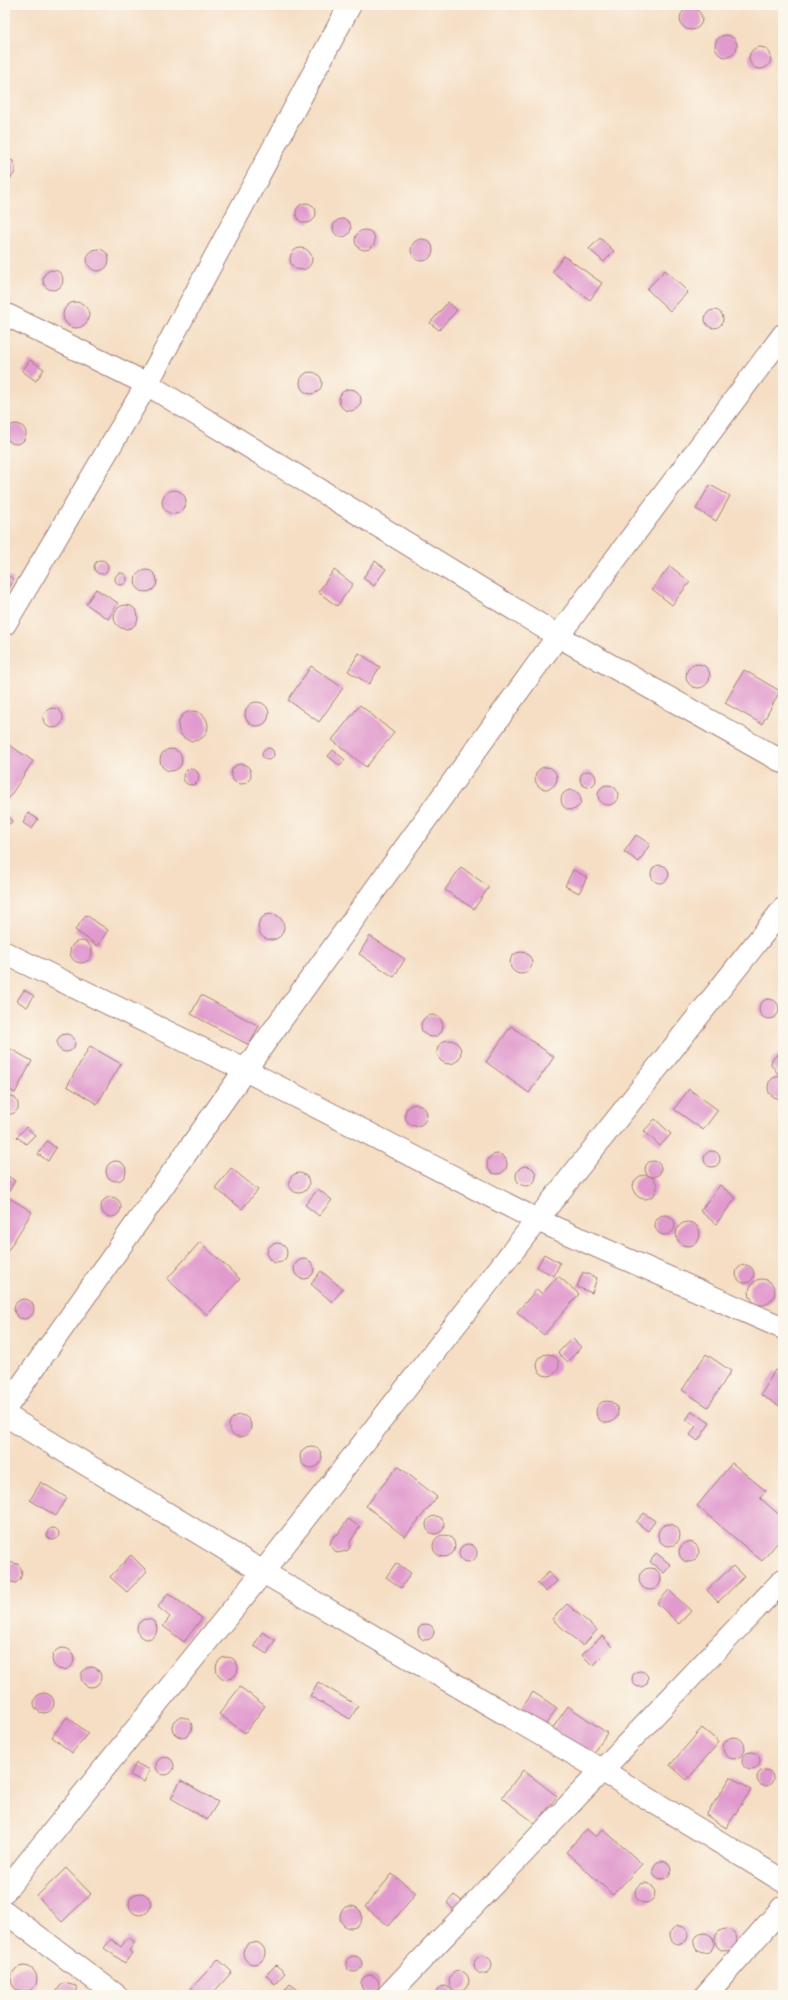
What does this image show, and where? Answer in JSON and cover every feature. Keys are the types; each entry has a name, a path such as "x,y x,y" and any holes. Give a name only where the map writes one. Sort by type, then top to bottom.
{"street":[{"path":"5,624 147,384 350,5"},
{"path":"5,314 147,384 558,636 783,762"},
{"path":"5,1410 245,1070 558,636 783,335"},
{"path":"5,1891 263,1572 537,1220 783,909"},
{"path":"5,953 245,1070 537,1220 783,1328"},
{"path":"5,1415 263,1572 603,1771 783,1881"},
{"path":"388,1995 603,1771 783,1580"},
{"path":"706,1995 783,1907"},
{"path":"5,1912 116,1995"}],"building":[{"path":"691,8 699,11 702,19 699,27 691,30 683,27 680,19 683,11"},
{"path":"726,35 734,38 737,46 734,54 726,57 718,54 715,46 718,38"},
{"path":"760,47 768,50 771,58 768,66 760,69 752,66 749,58 752,50"},
{"path":"5,158 13,161 15,172 11,178 5,180"},
{"path":"306,203 313,206 316,213 313,220 306,223 299,220 296,213 299,206"},
{"path":"342,219 348,222 351,228 348,234 342,237 336,234 333,228 336,222"},
{"path":"365,230 372,233 375,240 372,247 365,250 358,247 355,240 358,233"},
{"path":"600,238 614,251 604,262 589,249"},
{"path":"422,239 430,242 433,250 430,258 422,261 414,258 411,250 414,242"},
{"path":"301,248 309,251 312,259 309,267 301,270 293,267 290,259 293,251"},
{"path":"98,249 106,252 109,260 106,268 98,271 90,268 87,260 90,252"},
{"path":"564,256 602,283 590,300 552,272"},
{"path":"53,270 60,273 63,280 60,287 53,290 46,287 43,280 46,273"},
{"path":"665,270 688,292 670,311 647,289"},
{"path":"76,302 85,306 89,315 85,324 76,328 67,324 63,315 67,306"},
{"path":"448,302 457,310 439,330 430,323"},
{"path":"710,310 718,310 723,315 721,326 718,328 710,328 705,323 705,315"},
{"path":"30,360 44,369 36,381 22,371"},
{"path":"311,372 319,375 322,383 319,391 311,394 303,391 300,383 303,375"},
{"path":"350,389 354,390 360,396 360,404 354,410 350,411 346,410 340,404 339,400 340,396 346,390"},
{"path":"12,424 20,424 26,430 26,438 20,444 12,444 6,438 6,430"},
{"path":"710,485 730,496 716,521 696,509"},
{"path":"174,490 179,491 185,497 185,507 179,513 174,514 169,513 163,507 162,502 163,497 169,491"},
{"path":"101,560 106,562 108,567 106,572 101,574 96,572 94,567 96,562"},
{"path":"375,561 386,569 374,586 363,578"},
{"path":"670,566 690,582 672,605 652,589"},
{"path":"146,570 154,573 157,581 154,589 146,592 138,589 135,581 138,573"},
{"path":"334,570 353,584 337,606 318,592"},
{"path":"123,573 126,574 126,584 119,585 116,584 115,577 116,574"},
{"path":"5,574 14,579 5,595"},
{"path":"96,589 118,603 108,619 86,604"},
{"path":"126,605 134,609 138,617 134,625 126,629 118,625 114,617 118,609"},
{"path":"359,653 380,667 369,684 348,671"},
{"path":"698,664 706,668 710,676 706,684 698,688 690,684 686,676 690,668"},
{"path":"311,666 343,688 319,722 288,700"},
{"path":"744,670 780,691 762,724 725,703"},
{"path":"257,702 265,706 269,714 265,722 257,726 249,722 245,714 249,706"},
{"path":"360,705 394,733 366,767 332,740"},
{"path":"53,708 60,711 63,718 60,725 53,728 46,725 43,718 46,711"},
{"path":"193,711 203,716 208,726 203,736 193,741 183,736 178,726 183,716"},
{"path":"5,742 33,761 5,804"},
{"path":"268,748 272,750 274,754 272,758 268,760 264,758 262,754 264,750"},
{"path":"171,749 179,752 182,760 179,768 171,771 163,768 160,760 163,752"},
{"path":"333,750 345,760 340,766 328,756"},
{"path":"241,764 248,767 251,774 248,781 241,784 234,781 231,774 234,767"},
{"path":"546,767 550,768 556,774 556,782 550,788 546,789 542,788 536,782 535,778 536,774 542,768"},
{"path":"188,769 194,769 199,774 197,783 194,785 188,785 183,780 183,774"},
{"path":"585,771 591,771 596,776 594,785 591,787 585,787 580,782 580,776"},
{"path":"608,785 615,788 618,795 615,802 608,805 601,802 598,795 601,788"},
{"path":"571,790 578,793 581,800 578,807 571,810 564,807 561,800 564,793"},
{"path":"28,813 38,819 32,829 23,823"},
{"path":"9,816 12,822 5,827 5,818"},
{"path":"636,835 650,844 639,862 624,852"},
{"path":"660,865 666,868 669,874 666,880 660,883 654,880 651,874 654,868"},
{"path":"461,867 489,887 474,909 445,890"},
{"path":"573,870 587,877 579,893 565,886"},
{"path":"271,914 280,918 284,927 280,936 271,940 262,936 258,927 262,918"},
{"path":"86,915 108,930 98,946 75,930"},
{"path":"370,936 405,959 394,977 359,954"},
{"path":"81,941 89,944 92,952 89,960 81,963 73,960 70,952 73,944"},
{"path":"521,952 529,955 532,963 529,971 521,974 513,971 510,963 513,955"},
{"path":"24,990 34,996 27,1007 17,1001"},
{"path":"201,995 259,1026 249,1045 191,1014"},
{"path":"769,999 776,1002 779,1009 776,1016 769,1019 762,1016 759,1009 762,1002"},
{"path":"432,1015 440,1018 443,1026 440,1034 432,1037 424,1034 421,1026 424,1018"},
{"path":"511,1026 554,1057 529,1093 486,1062"},
{"path":"62,1034 70,1034 75,1039 73,1050 70,1052 62,1052 57,1047 57,1039"},
{"path":"449,1040 457,1044 461,1052 457,1060 449,1064 441,1060 437,1052 441,1044"},
{"path":"90,1046 121,1064 97,1104 67,1086"},
{"path":"9,1048 32,1061 15,1093 5,1087 5,1054"},
{"path":"781,1052 783,1053 783,1075 778,1074 771,1064 772,1059"},
{"path":"779,1076 783,1077 783,1098 780,1099 769,1093 768,1088 769,1082 773,1078"},
{"path":"689,1089 718,1110 703,1130 674,1109"},
{"path":"10,1096 15,1098 18,1103 18,1109 14,1113 8,1115 5,1114 5,1097"},
{"path":"416,1104 424,1107 427,1115 424,1123 416,1126 408,1123 405,1115 408,1107"},
{"path":"655,1119 671,1134 660,1146 644,1131"},
{"path":"26,1127 35,1135 26,1144 17,1137"},
{"path":"47,1141 56,1148 48,1161 38,1154"},
{"path":"712,1151 718,1153 720,1159 718,1165 712,1167 706,1165 704,1159 706,1153"},
{"path":"497,1154 504,1157 507,1164 504,1171 497,1174 490,1171 487,1164 490,1157"},
{"path":"112,1161 120,1161 126,1167 126,1175 120,1181 112,1181 106,1175 106,1167"},
{"path":"653,1161 659,1163 661,1169 659,1175 653,1177 647,1175 645,1169 647,1163"},
{"path":"526,1166 533,1169 536,1176 533,1183 526,1186 519,1183 516,1176 519,1169"},
{"path":"231,1168 258,1190 242,1209 215,1188"},
{"path":"299,1173 306,1176 309,1183 306,1190 299,1193 292,1190 289,1183 292,1176"},
{"path":"5,1174 15,1181 9,1191 5,1189"},
{"path":"645,1175 650,1176 656,1182 656,1192 650,1198 645,1199 640,1198 634,1192 633,1187 634,1182 640,1176"},
{"path":"720,1185 736,1198 716,1224 700,1211"},
{"path":"318,1189 332,1200 319,1216 305,1205"},
{"path":"5,1195 32,1212 5,1255"},
{"path":"107,1197 115,1197 121,1203 121,1211 115,1217 107,1217 101,1211 101,1203"},
{"path":"665,1215 672,1218 675,1225 672,1232 665,1235 658,1232 655,1225 658,1218"},
{"path":"688,1222 696,1226 700,1234 696,1242 688,1246 680,1242 676,1234 680,1226"},
{"path":"200,1242 240,1279 207,1315 167,1279"},
{"path":"277,1243 284,1246 287,1253 284,1260 277,1263 270,1260 267,1253 270,1246"},
{"path":"544,1254 560,1263 554,1276 537,1267"},
{"path":"304,1259 311,1262 314,1269 311,1276 304,1279 297,1276 294,1269 297,1262"},
{"path":"741,1265 749,1265 754,1270 752,1281 749,1283 741,1283 736,1278 736,1270"},
{"path":"321,1271 343,1289 332,1302 311,1284"},
{"path":"583,1272 597,1278 592,1293 577,1287"},
{"path":"558,1276 579,1294 544,1335 517,1312 537,1289 542,1294"},
{"path":"762,1279 771,1283 775,1292 771,1301 762,1305 753,1301 749,1292 753,1283"},
{"path":"24,1299 31,1302 34,1309 31,1316 24,1319 17,1316 14,1309 17,1302"},
{"path":"572,1338 581,1347 568,1362 558,1353"},
{"path":"548,1354 556,1357 559,1365 556,1373 548,1376 540,1373 537,1365 540,1357"},
{"path":"706,1354 731,1371 708,1407 682,1390"},
{"path":"775,1370 783,1374 783,1408 761,1395"},
{"path":"607,1401 615,1404 618,1412 615,1420 607,1423 599,1420 596,1412 599,1404"},
{"path":"692,1411 710,1423 698,1441 690,1435 696,1426 686,1420"},
{"path":"236,1415 244,1415 251,1422 251,1430 244,1437 236,1437 229,1430 229,1422"},
{"path":"311,1446 319,1449 322,1457 319,1465 311,1468 303,1465 300,1457 303,1449"},
{"path":"732,1463 766,1491 760,1498 783,1518 783,1536 762,1561 697,1506"},
{"path":"398,1466 437,1497 405,1537 366,1506"},
{"path":"41,1482 67,1498 56,1516 30,1500"},
{"path":"644,1513 655,1521 648,1531 636,1522"},
{"path":"435,1516 441,1519 444,1525 441,1531 435,1534 429,1531 426,1525 429,1519"},
{"path":"348,1519 360,1527 350,1542 350,1547 347,1551 337,1553 330,1545 331,1540 338,1534"},
{"path":"669,1524 677,1527 680,1535 677,1543 669,1546 661,1543 658,1535 661,1527"},
{"path":"51,1528 55,1528 59,1534 55,1540 51,1540 47,1536 47,1532"},
{"path":"440,1535 448,1535 455,1542 455,1550 448,1557 440,1557 433,1550 433,1542"},
{"path":"689,1542 696,1545 699,1552 696,1559 689,1562 682,1559 679,1552 682,1545"},
{"path":"468,1544 472,1545 476,1549 476,1557 472,1561 468,1562 464,1561 460,1557 459,1553 460,1549 464,1545"},
{"path":"656,1553 671,1565 664,1573 650,1562"},
{"path":"131,1555 147,1571 127,1592 110,1577"},
{"path":"7,1562 18,1564 21,1568 22,1574 16,1583 5,1581 5,1564"},
{"path":"396,1563 411,1573 401,1588 386,1577"},
{"path":"733,1566 744,1577 718,1602 707,1590"},
{"path":"650,1568 658,1571 661,1579 658,1587 650,1590 642,1587 639,1579 642,1571"},
{"path":"549,1572 557,1581 546,1592 537,1583"},
{"path":"669,1590 691,1611 679,1624 657,1603"},
{"path":"168,1593 202,1618 184,1642 163,1626 170,1617 158,1607"},
{"path":"567,1604 597,1630 583,1646 552,1619"},
{"path":"147,1619 154,1622 157,1629 154,1636 147,1639 140,1636 137,1629 140,1622"},
{"path":"423,1624 429,1624 434,1629 432,1638 429,1640 423,1640 418,1635 418,1629"},
{"path":"262,1632 275,1640 267,1654 254,1646"},
{"path":"602,1636 612,1647 593,1666 582,1655"},
{"path":"63,1648 71,1651 74,1659 71,1667 63,1670 55,1667 52,1659 55,1651"},
{"path":"227,1657 235,1660 238,1668 235,1676 227,1679 219,1676 216,1668 219,1660"},
{"path":"91,1667 98,1670 101,1677 98,1684 91,1687 84,1684 81,1677 84,1670"},
{"path":"640,1671 646,1673 648,1679 646,1685 640,1687 634,1685 632,1679 634,1673"},
{"path":"318,1682 358,1706 350,1719 310,1696"},
{"path":"240,1687 265,1706 245,1733 219,1714"},
{"path":"533,1692 557,1708 544,1727 520,1711"},
{"path":"40,1693 48,1693 54,1699 54,1707 48,1713 40,1713 34,1707 34,1699"},
{"path":"568,1706 607,1733 591,1756 552,1729"},
{"path":"67,1717 88,1733 72,1753 52,1737"},
{"path":"182,1717 189,1720 192,1727 189,1734 182,1737 175,1734 172,1727 175,1720"},
{"path":"702,1728 719,1742 687,1780 670,1765"},
{"path":"734,1737 742,1740 745,1748 742,1756 734,1759 726,1756 723,1748 726,1740"},
{"path":"751,1752 757,1755 760,1761 757,1767 751,1770 745,1767 742,1761 745,1755"},
{"path":"161,1757 169,1757 174,1762 172,1773 169,1775 161,1775 156,1770 156,1762"},
{"path":"136,1763 150,1770 144,1782 130,1775"},
{"path":"523,1770 557,1796 536,1824 502,1798"},
{"path":"762,1770 768,1770 773,1775 771,1784 768,1786 762,1786 757,1781 757,1775"},
{"path":"731,1777 751,1790 726,1828 706,1815"},
{"path":"181,1780 218,1802 207,1820 171,1798"},
{"path":"587,1829 596,1837 603,1829 642,1864 613,1895 566,1852"},
{"path":"658,1861 666,1861 671,1866 669,1877 666,1879 658,1879 653,1874 653,1866"},
{"path":"66,1868 91,1894 62,1922 37,1896"},
{"path":"392,1874 416,1893 389,1926 365,1907"},
{"path":"641,1883 649,1883 655,1889 655,1897 649,1903 641,1903 635,1897 635,1889"},
{"path":"140,1893 148,1896 151,1904 148,1912 140,1915 132,1912 129,1904 132,1896"},
{"path":"454,1895 462,1901 454,1910 447,1903"},
{"path":"351,1906 359,1909 362,1917 359,1925 351,1928 343,1925 340,1917 343,1909"},
{"path":"675,1926 683,1926 688,1931 686,1942 683,1944 675,1944 670,1939 670,1931"},
{"path":"726,1929 730,1930 736,1936 736,1944 730,1950 726,1951 722,1950 716,1944 715,1940 716,1936 722,1930"},
{"path":"704,1933 711,1936 714,1943 711,1950 704,1953 697,1950 694,1943 697,1936"},
{"path":"128,1937 135,1942 129,1951 132,1953 125,1963 104,1948 111,1939 121,1947"},
{"path":"254,1942 262,1945 265,1953 262,1961 254,1964 246,1961 243,1953 246,1945"},
{"path":"354,1956 360,1958 362,1964 360,1970 354,1972 348,1970 346,1964 348,1958"},
{"path":"479,1956 487,1956 492,1961 490,1972 487,1974 479,1974 474,1969 474,1961"},
{"path":"218,1959 232,1972 211,1995 195,1995 190,1990"},
{"path":"276,1965 285,1973 275,1984 266,1975"},
{"path":"24,1966 33,1970 37,1979 33,1988 24,1992 15,1988 11,1979 15,1970"},
{"path":"459,1971 466,1974 469,1981 466,1988 459,1991 452,1988 449,1981 452,1974"},
{"path":"370,1975 376,1978 379,1984 376,1990 370,1993 364,1990 361,1984 364,1978"},
{"path":"64,1983 76,1986 78,1995 57,1995 57,1991"},
{"path":"290,1984 302,1993 301,1995 281,1995"},
{"path":"446,1986 451,1989 454,1995 436,1995 436,1991 440,1987"}]}
